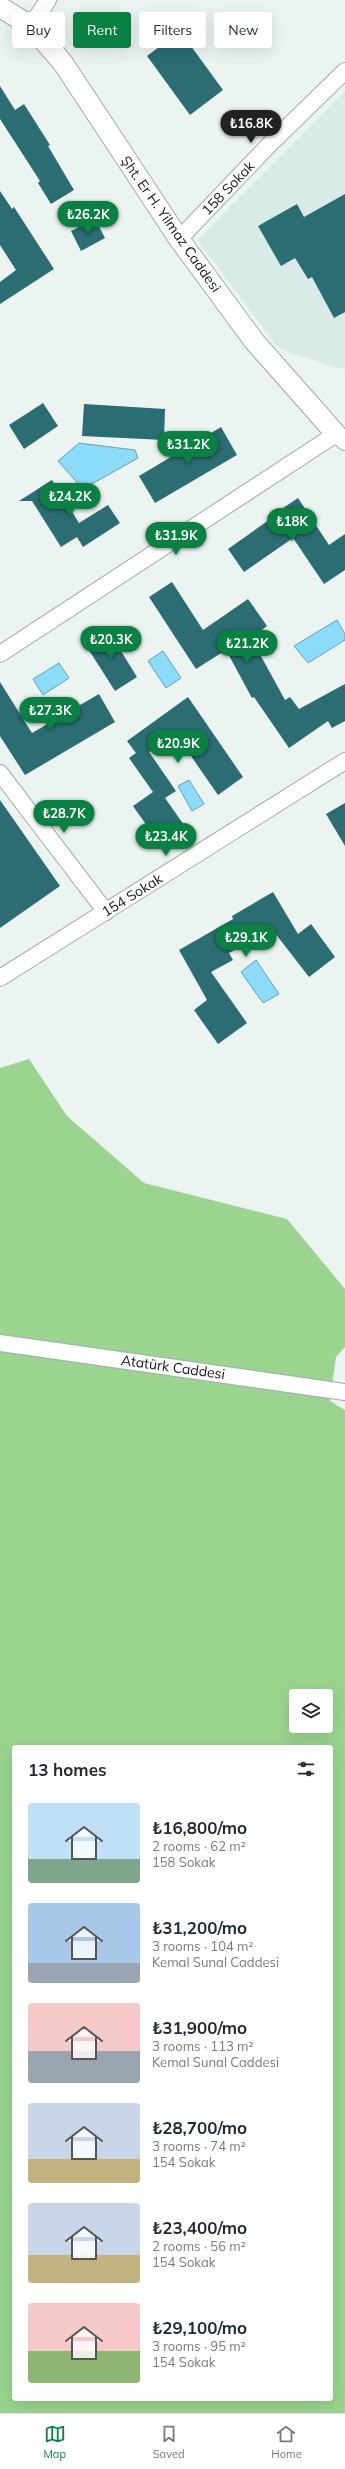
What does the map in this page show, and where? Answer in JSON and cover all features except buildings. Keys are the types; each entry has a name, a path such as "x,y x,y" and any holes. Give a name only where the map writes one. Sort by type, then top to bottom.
{"street":[{"path":"40,12 48,0"},
{"name":"Şht. Er H. Yilmaz Caddesi","path":"0,6 12,14"},
{"name":"Şht. Er H. Yilmaz Caddesi","path":"51,48 63,62 179,239 254,341 343,433"},
{"name":"158 Sokak","path":"179,239 270,145 345,71"},
{"path":"0,654 343,433"},
{"name":"154 Sokak","path":"0,978 345,762"},
{"path":"0,773 106,912"},
{"name":"Atatürk Caddesi","path":"0,1343 345,1392"}],"shaded area":[{"path":"345,91 345,370 279,349 197,240"}],"green space":[{"path":"29,1059 67,1116 144,1183 287,1219 345,1289 345,1347 336,1357 330,1401 345,1410 345,2413 0,2413 0,1068"}],"water":[{"path":"79,443 135,450 138,458 83,489 58,461"},
{"path":"337,620 345,634 345,640 308,663 294,646"},
{"path":"163,651 181,678 166,688 148,661"},
{"path":"59,663 69,678 43,695 33,679"},
{"path":"189,780 204,804 192,811 178,786"},
{"path":"256,960 279,994 263,1003 241,972"}]}
